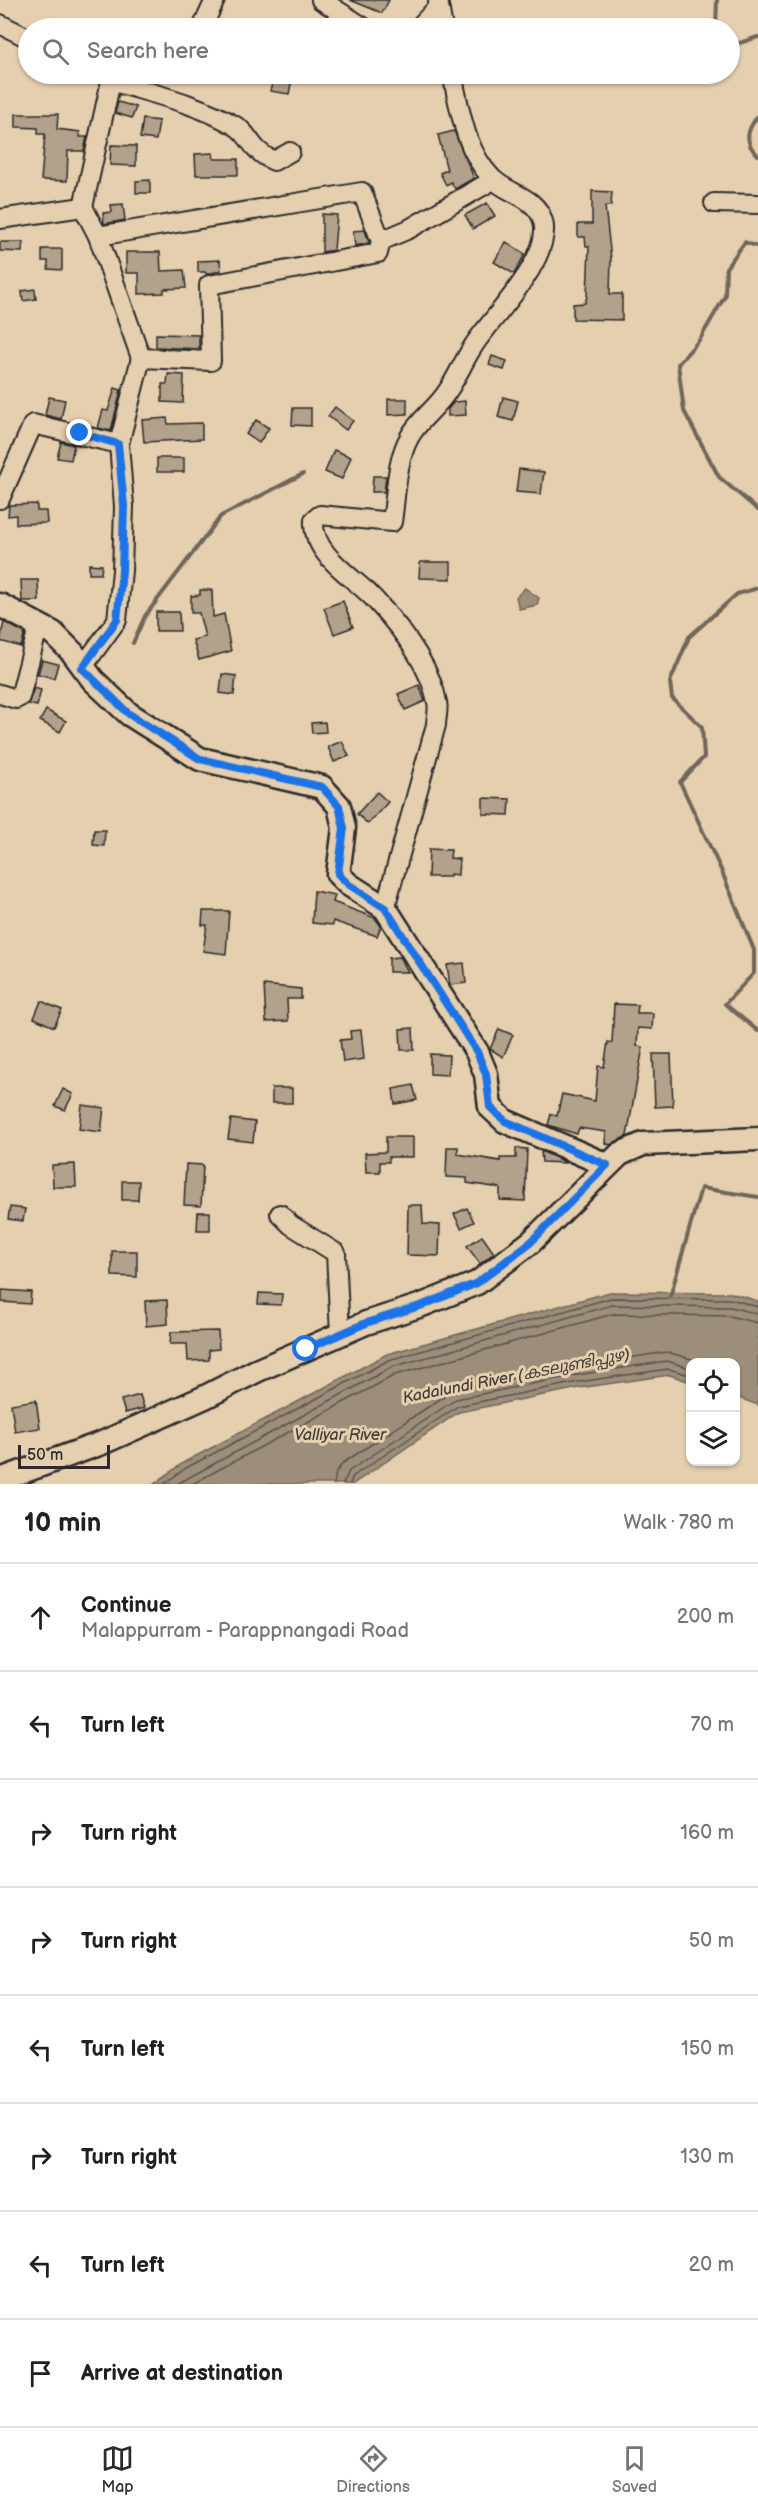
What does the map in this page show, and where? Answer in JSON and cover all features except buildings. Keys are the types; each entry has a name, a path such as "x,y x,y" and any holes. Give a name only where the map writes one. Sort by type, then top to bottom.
{"main road":[{"path":"0,605 39,624 63,642 82,668 129,714 200,759 322,787 339,806 344,828 338,874 348,884 385,908 477,1052 486,1074 490,1107 505,1121 607,1165"},
{"path":"0,1480 102,1443 340,1334 477,1283 531,1242 620,1154 643,1144 758,1139"}],"street":[{"path":"207,18 216,0"},
{"path":"321,0 349,18"},
{"path":"426,18 438,3"},
{"path":"438,3 441,18"},
{"path":"0,24 18,33"},
{"path":"82,668 117,620 122,571 124,506 118,444 141,358 98,236 82,207 103,84"},
{"path":"126,84 209,111 238,127 259,154 274,161 290,152"},
{"path":"385,908 436,725 438,704 413,647 376,600 330,557 318,541 314,520 320,515 392,522 407,441 445,396 473,346 532,267 543,236 543,220 518,193 493,180 476,157 462,121 454,84"},
{"path":"381,241 409,229 493,180"},
{"path":"98,236 362,192 381,241 378,254 209,285 211,361 141,358"},
{"path":"714,203 758,204"},
{"path":"0,219 82,207"},
{"path":"0,499 33,424 118,444"},
{"path":"0,694 15,699 20,697 39,624"},
{"path":"280,1214 291,1225 336,1253 340,1334"}],"water":[{"path":"525,588 539,598 537,605 519,609 516,597"},
{"name":"Valliyar River","path":"610,1292 732,1293 758,1301 758,1405 740,1398 740,1358 686,1358 686,1381 670,1375 579,1388 459,1412 353,1484 154,1484 183,1463 387,1354"}],"waterway":[{"path":"716,18 717,0"},
{"path":"740,43 758,37"},
{"path":"758,116 748,136 750,146 758,155"},
{"path":"758,247 745,242 726,268 725,296 700,339 678,364 684,411 719,477 758,510"},
{"path":"133,643 145,616 221,516 303,474"},
{"path":"758,588 737,594 689,637 670,682 672,698 702,727 704,757 680,782 722,872 754,950 754,973 725,1004 758,1031"},
{"path":"670,1297 701,1188 758,1197"}],"route":[{"path":"80,433 118,444 124,506 122,571 117,620 82,668 129,714 200,759 322,787 339,806 344,828 338,874 348,884 385,908 477,1052 486,1074 490,1107 505,1121 607,1165 531,1242 477,1283 423,1305 366,1323 306,1349"}],"water label":[{"name":"Kadalundi River (കടലുണ്ടിപ്പുഴ)","path":"516,1375"}]}
